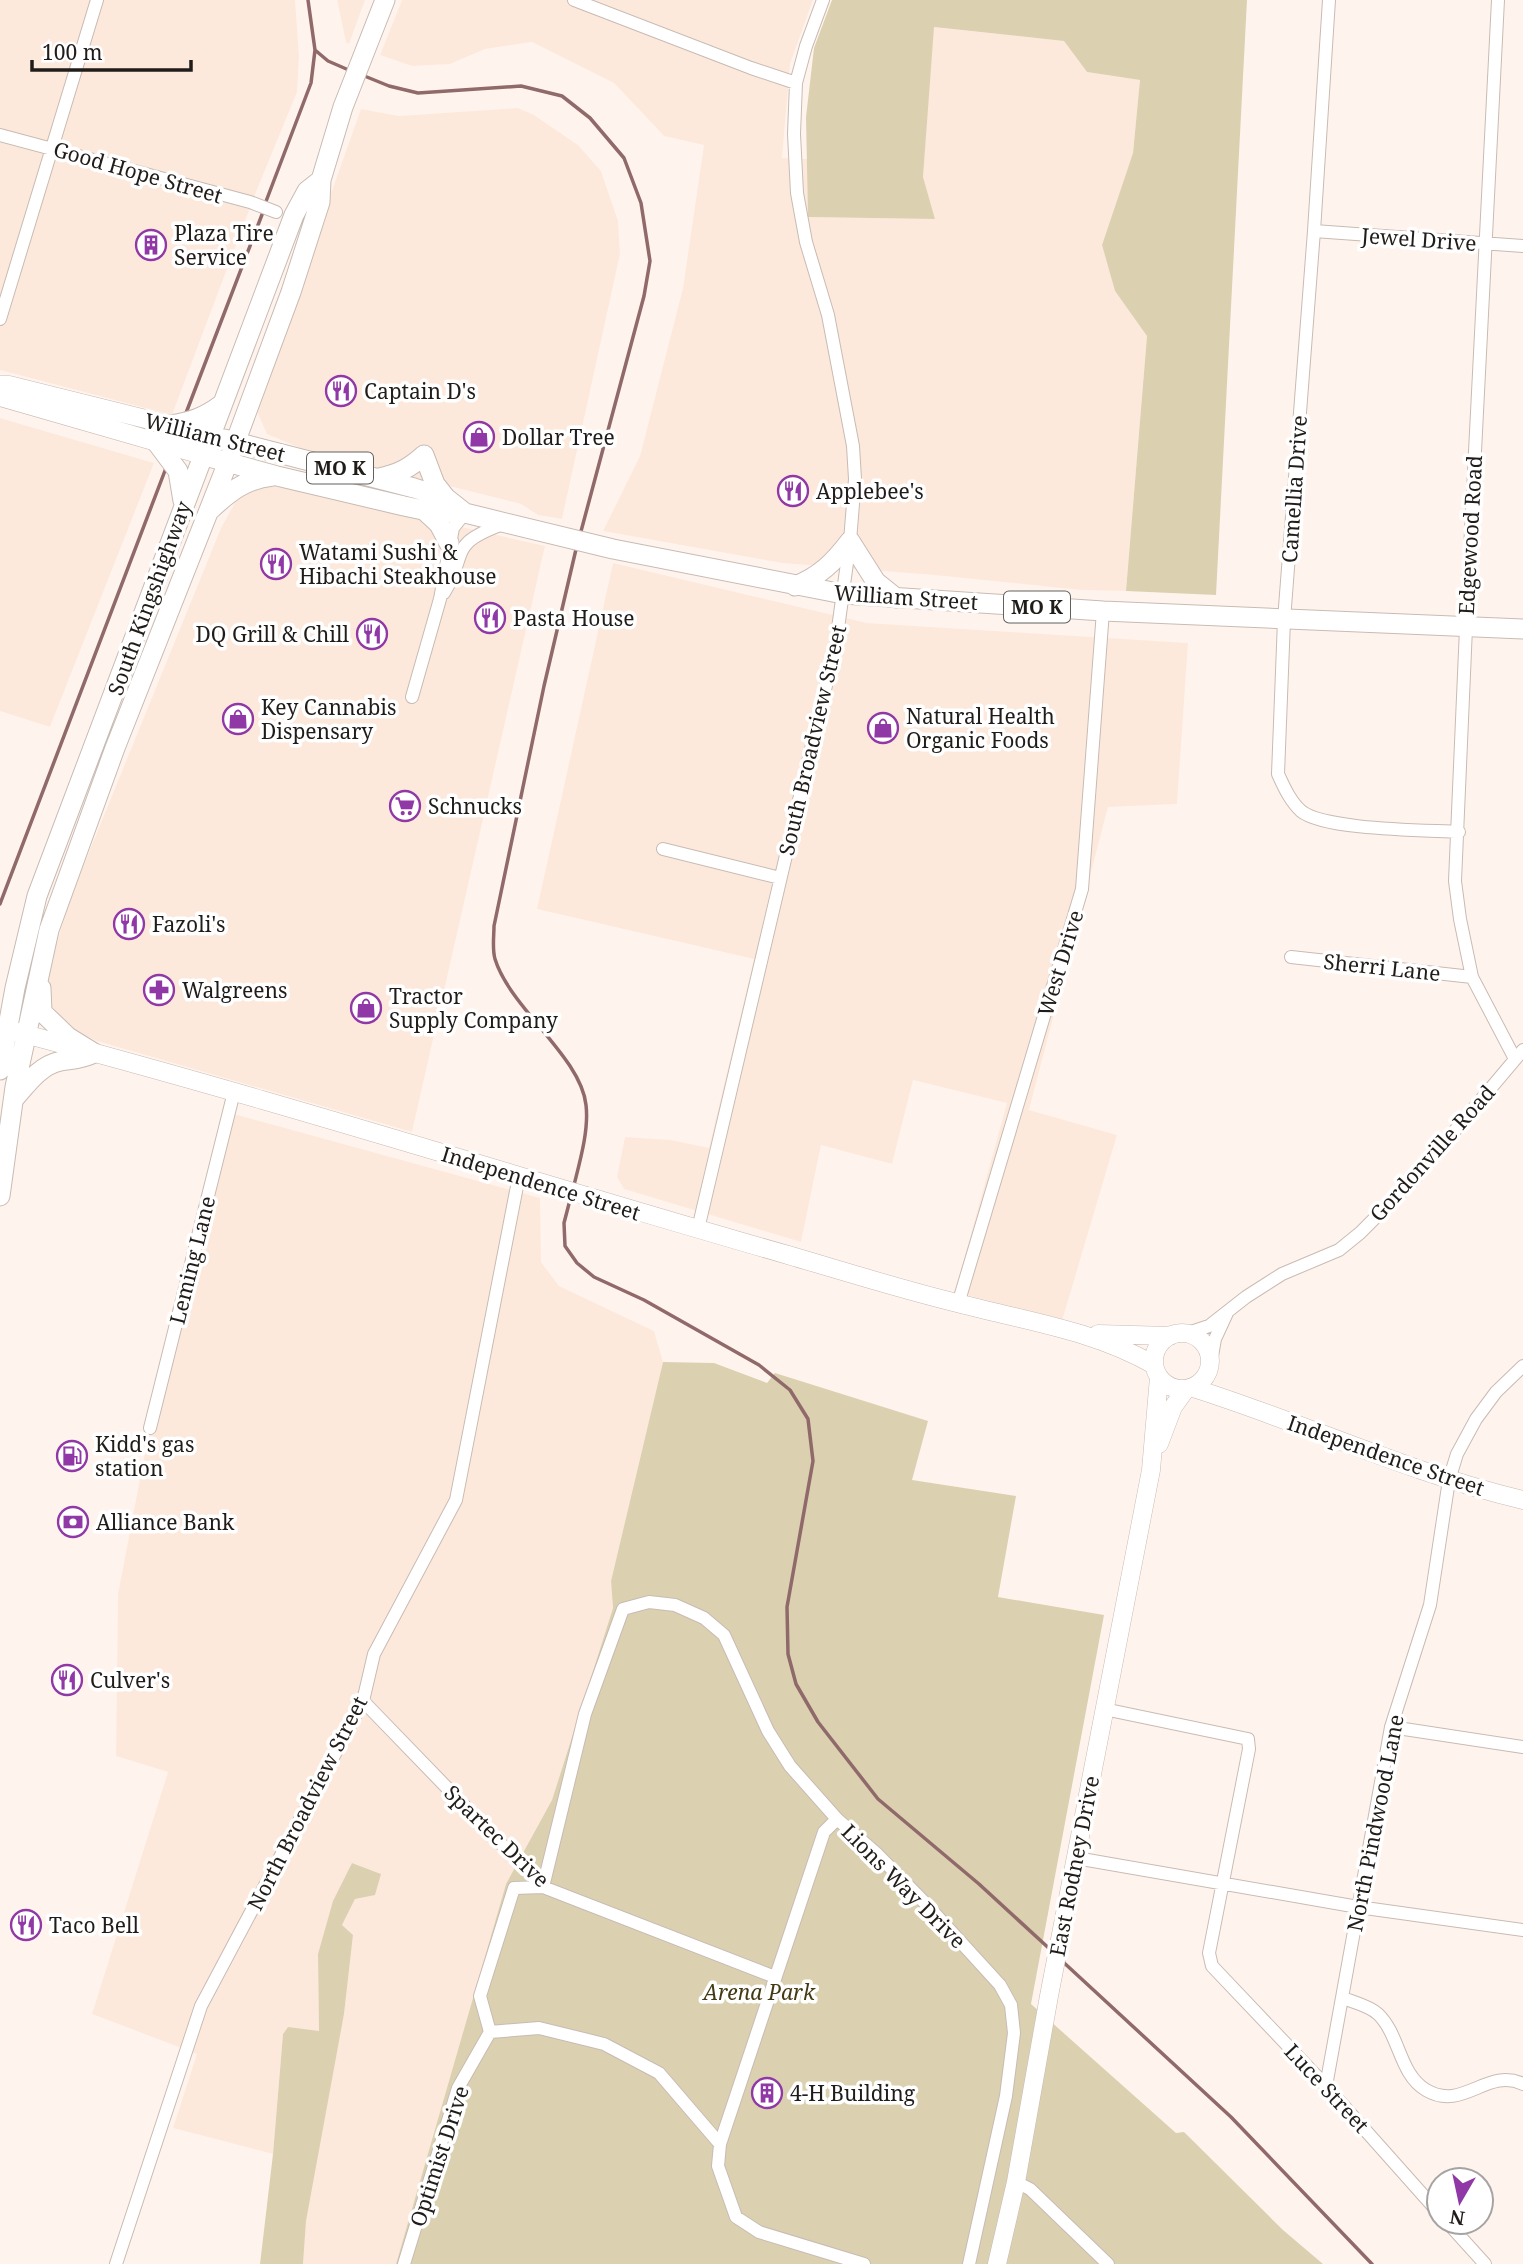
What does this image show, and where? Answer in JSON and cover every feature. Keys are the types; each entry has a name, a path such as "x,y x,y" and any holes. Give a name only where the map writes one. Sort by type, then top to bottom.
{"main road":[{"name":"South Kingshighway","path":"11,1030 40,970 49,930 73,862 228,462 306,248 320,202 321,180 343,107 384,0"},
{"name":"South Kingshighway","path":"11,1030 20,964 37,896 286,237 285,214 321,180"},
{"path":"285,214 303,229 306,248"},
{"path":"170,425 190,422 222,404"},
{"path":"249,404 251,423 258,436 273,451"},
{"name":"William Street","path":"210,435 446,498 465,513"},
{"path":"157,443 178,471 184,505"},
{"name":"William Street","path":"202,455 277,476 437,513 465,513 613,549 843,594 1103,611 1523,629"},
{"path":"378,478 399,473 414,465 424,455 435,484 446,498"},
{"path":"206,514 238,487 255,478 277,476"},
{"path":"424,510 439,524 449,543"},
{"path":"795,586 815,578 834,562 849,541 876,582 896,598"},
{"path":"0,996 20,964"},
{"path":"40,970 42,1012 68,1037 94,1053"},
{"path":"0,1070 11,1030"},
{"path":"0,1196 13,1100 11,1030"},
{"path":"13,1100 28,1081 47,1066 94,1053"}],"street":[{"path":"0,319 97,0"},
{"path":"574,0 796,83"},
{"name":"South Broadview Street","path":"698,1229 836,643 849,541 855,479 853,446 828,315 806,242 797,193 794,134 796,83 822,0"},
{"name":"Camellia Drive","path":"1329,0 1284,620 1278,774 1288,795 1302,812 1331,823 1458,832"},
{"name":"Edgewood Road","path":"1498,0 1466,628 1457,894 1472,977 1519,1054"},
{"name":"Good Hope Street","path":"0,135 250,202 285,214"},
{"name":"Jewel Drive","path":"1314,231 1523,246"},
{"name":"William Street","path":"0,385 210,435"},
{"name":"William Street","path":"0,397 202,455"},
{"path":"412,697 440,599 453,528 465,513"},
{"path":"440,599 467,541 506,523"},
{"name":"West Drive","path":"958,1304 1082,889 1103,611"},
{"path":"663,849 780,878"},
{"name":"Sherri Lane","path":"1291,957 1472,977"},
{"name":"Independence Street","path":"11,1030 234,1092 958,1304 1084,1334 1125,1349 1156,1371"},
{"name":"Gordonville Road","path":"1179,1335 1209,1326 1273,1280 1339,1250 1360,1233 1415,1178 1519,1054"},
{"name":"Leming Lane","path":"150,1428 234,1092"},
{"name":"North Broadview Street","path":"116,2264 201,2007 363,1701 374,1654 456,1500 519,1176"},
{"path":"1211,1364 1207,1347 1201,1340 1179,1335 1160,1343 1155,1351 1156,1371 1174,1389 1189,1389 1207,1376 1211,1364 1215,1339 1227,1313"},
{"name":"Independence Street","path":"1084,1334 1179,1335"},
{"name":"Independence Street","path":"1211,1364 1213,1373 1225,1387 1250,1407"},
{"name":"North Pindwood Lane","path":"1326,2086 1391,1727 1430,1605 1448,1480 1457,1454 1476,1419 1496,1392 1523,1366"},
{"name":"East Rodney Drive","path":"997,2264 1016,2182 1151,1467 1156,1371"},
{"name":"Independence Street","path":"1189,1389 1250,1407 1448,1480 1523,1500"},
{"name":"East Rodney Drive","path":"1151,1467 1173,1407 1189,1389"},
{"name":"Lions Way Drive","path":"543,1887 585,1714 623,1609 649,1602 675,1605 704,1618 724,1635 773,1740 790,1766 836,1819 876,1853 927,1905 1000,1985 1011,2006 1014,2032 1006,2096 969,2264"},
{"name":"Spartec Drive","path":"363,1701 543,1887 775,1977"},
{"path":"1104,1709 1248,1739 1247,1759 1222,1884"},
{"path":"1391,1727 1523,1747"},
{"path":"836,1819 824,1832 720,2144 718,2166 736,2217 759,2232 830,2259 864,2264"},
{"path":"1076,1858 1358,1907 1523,1930"},
{"name":"Luce Street","path":"1222,1884 1209,1953 1212,1966 1326,2086 1425,2197"},
{"path":"543,1887 514,1888 480,1996 490,2032 539,2028 604,2044 659,2073 720,2144"},
{"path":"1343,1998 1377,2012 1396,2043 1413,2081 1428,2092 1445,2097 1460,2096 1499,2079 1515,2080 1523,2084"},
{"name":"Optimist Drive","path":"404,2264 457,2088 490,2032"},
{"path":"1016,2182 1030,2189 1108,2264"},
{"path":"1460,2236 1485,2264"}],"shaded area":[{"path":"0,0 295,0 299,56 297,92 256,192 172,415 0,370"},
{"path":"337,0 365,0 349,44 346,42"},
{"path":"402,0 813,0 790,64 782,158 807,159 808,217 935,219 923,178 933,27 1064,41 1087,72 1140,80 1133,153 1102,245 1115,291 1147,335 1126,591 1081,590 782,563 603,531 640,456 683,288 704,145 664,136 614,83 532,42 485,49 450,64 412,66 380,55"},
{"path":"518,108 534,115 578,145 601,171 618,221 620,254 562,519 538,515 521,504 305,450 267,434 255,407 361,109 399,116"},
{"path":"0,418 154,463 50,727 0,711"},
{"path":"260,486 288,488 545,546 412,1132 97,1041 60,1024 45,1002 47,974 72,894 221,528 238,497"},
{"path":"613,563 867,623 1188,643 1177,804 1108,807 1029,1110 1117,1135 1062,1321 955,1292 1007,1103 913,1080 892,1164 821,1145 801,1242 624,1189 617,1177 625,1137 671,1140 709,1148 754,959 537,909"},
{"path":"234,1114 540,1198 541,1262 559,1286 654,1331 663,1362 611,1581 613,1608 552,1800 506,1884 396,2264 303,2264 306,2215 344,2014 353,1935 342,1925 355,1899 381,1874 352,1863 318,1954 319,2032 288,2027 283,2034 273,2154 173,2128 197,2054 92,2014 168,1772 116,1756 118,1594 148,1437"}],"green space":[{"path":"832,0 1247,0 1216,595 1126,591 1147,336 1115,291 1102,245 1133,153 1140,80 1087,72 1064,41 934,27 923,177 935,219 808,217 806,117 814,48"},
{"name":"Arena Park","path":"663,1362 714,1363 767,1383 775,1373 928,1421 912,1480 1016,1496 998,1597 1104,1615 1031,2004 1176,2133 1184,2132 1283,2230 1323,2264 396,2264 506,1884 552,1800 613,1608 611,1581"},
{"path":"352,1863 381,1874 375,1895 355,1899 342,1925 353,1935 344,2014 306,2221 303,2264 260,2264 283,2034 288,2027 319,2031 318,1954 333,1901"}],"waterway":[{"path":"308,0 315,50 328,61 351,71"},
{"path":"265,204 311,83 315,50"},
{"path":"362,75 389,86 418,93 521,86 562,96 590,118 624,158 641,203 650,261 644,296 580,535"},
{"path":"186,413 263,212"},
{"path":"0,904 166,468"},
{"path":"574,1185 586,1125 586,1105 581,1087 572,1069 503,977 495,959 493,942 494,926 544,686 577,545"},
{"path":"571,1196 564,1223 565,1246 577,1263 594,1277 644,1300 759,1365 790,1390 808,1419 813,1461 787,1607 788,1654 796,1684 818,1722 878,1799 979,1884 1053,1952"},
{"path":"1061,1960 1231,2117 1372,2264"}],"place":[{"name":"Plaza Tire Service","path":"151,245"},
{"name":"Captain D's","path":"341,391"},
{"name":"Dollar Tree","path":"479,437"},
{"name":"Applebee's","path":"793,491"},
{"name":"Watami Sushi & Hibachi Steakhouse","path":"276,564"},
{"name":"Pasta House","path":"490,618"},
{"name":"DQ Grill & Chill","path":"372,634"},
{"name":"Key Cannabis Dispensary","path":"238,719"},
{"name":"Natural Health Organic Foods","path":"883,728"},
{"name":"Schnucks","path":"405,806"},
{"name":"Fazoli's","path":"129,924"},
{"name":"Walgreens","path":"159,990"},
{"name":"Tractor Supply Company","path":"366,1008"},
{"name":"Kidd's gas station","path":"72,1456"},
{"name":"Alliance Bank","path":"73,1522"},
{"name":"Culver's","path":"67,1680"},
{"name":"Taco Bell","path":"26,1925"},
{"name":"4-H Building","path":"767,2093"}]}
